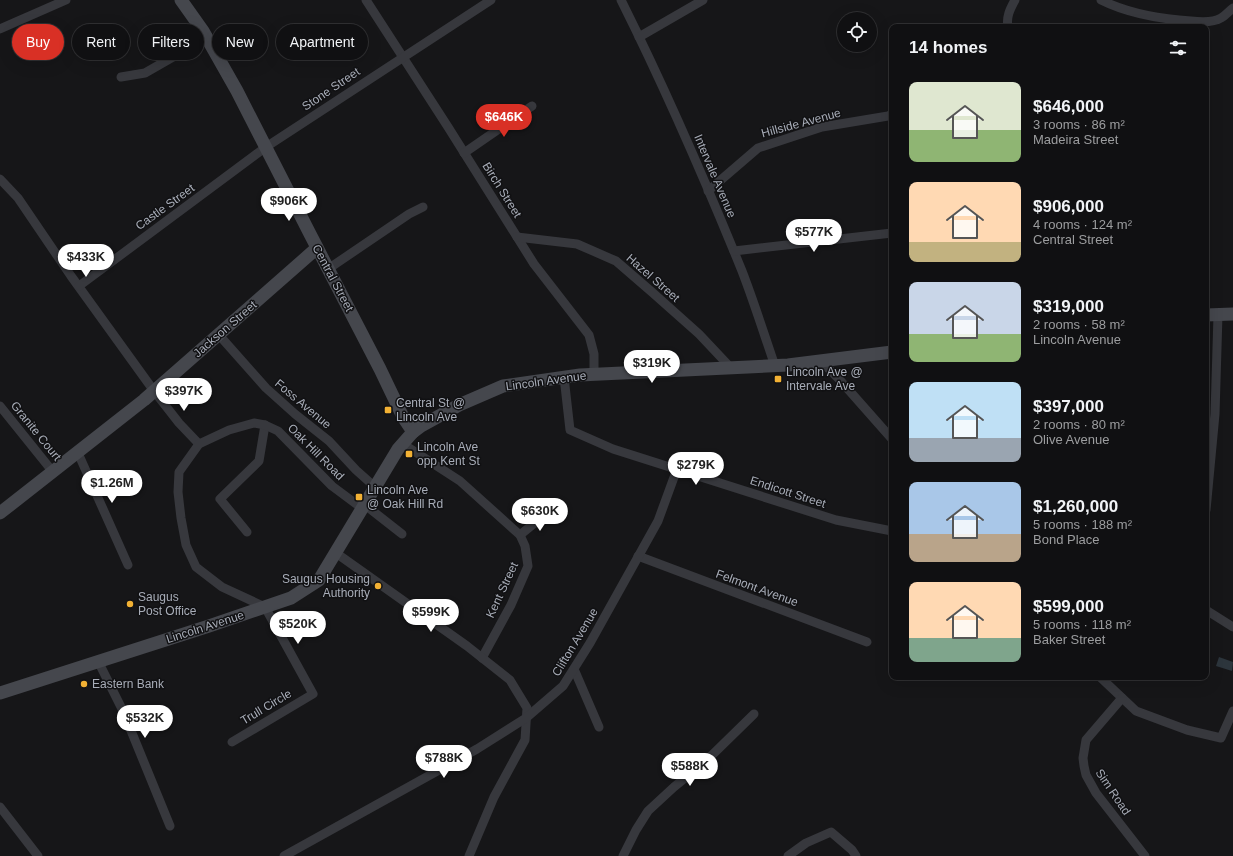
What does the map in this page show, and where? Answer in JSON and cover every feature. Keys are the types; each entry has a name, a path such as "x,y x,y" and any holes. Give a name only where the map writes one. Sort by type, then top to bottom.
{"main road":[{"name":"Central Street","path":"182,0 237,91 404,418 413,432"},
{"name":"Jackson Street","path":"0,513 154,392 317,248"},
{"path":"1212,315 1233,314"},
{"name":"Lincoln Avenue","path":"0,693 291,598 319,580 398,449 413,432 459,405 503,386 594,374 775,366 889,352"}],"street":[{"path":"0,29 66,0"},
{"name":"Birch Street","path":"366,0 534,264 589,335 594,354 594,374"},
{"name":"Stone Street","path":"266,147 491,0"},
{"name":"Intervale Avenue","path":"621,0 659,77 734,252 775,366"},
{"path":"639,37 703,0"},
{"path":"1008,24 1009,11 1015,0"},
{"path":"1101,0 1133,12 1168,20 1208,22 1221,19 1233,8"},
{"path":"121,77 145,73 206,38"},
{"path":"464,153 532,106"},
{"name":"Hillside Avenue","path":"708,191 758,148 822,127 889,116"},
{"name":"Castle Street","path":"79,286 266,147"},
{"path":"0,178 18,198 154,392 179,423 199,444"},
{"path":"328,269 423,206"},
{"path":"734,252 889,233"},
{"name":"Hazel Street","path":"517,237 577,244 616,261 699,334 731,368"},
{"path":"1209,450 1215,414 1212,315"},
{"name":"Foss Avenue","path":"218,335 266,388 295,414 328,440 356,470 376,487"},
{"path":"821,361 889,436"},
{"name":"Endicott Street","path":"564,377 570,430 613,449 836,520 889,531"},
{"name":"Granite Court","path":"0,406 54,472"},
{"path":"247,532 220,499 259,461 265,425 254,423 229,430 199,444 179,472 178,492 186,544 196,567 222,587 265,607"},
{"name":"Oak Hill Road","path":"265,425 278,431 332,486 402,534"},
{"path":"403,444 460,482 520,535 548,512"},
{"path":"78,453 128,565"},
{"name":"Clifton Avenue","path":"284,856 477,749 526,718 563,686 590,643 658,521 677,469"},
{"name":"Kent Street","path":"482,658 511,605 528,566 525,546 520,535"},
{"path":"336,553 467,646 510,680 527,708 525,740 494,797 469,856"},
{"name":"Felmont Avenue","path":"638,556 867,642"},
{"name":"Trull Circle","path":"232,742 313,694 265,607"},
{"path":"1209,612 1233,627"},
{"path":"98,661 122,711 170,826"},
{"path":"574,669 599,727"},
{"path":"1103,680 1136,711 1187,730 1221,738 1233,711"},
{"name":"Sim Road","path":"1122,698 1086,740 1083,758 1084,766 1086,775 1096,793 1145,856"},
{"path":"623,856 636,830 648,811 674,786 706,760 754,714"},
{"path":"0,807 38,856"},
{"path":"788,856 806,843 831,832 854,854"}],"shaded area":[{"path":"1219,657 1233,662 1232,671 1216,666"}],"place":[{"name":"Lincoln Ave @ Intervale Ave","path":"778,379"},
{"name":"Central St @ Lincoln Ave","path":"388,410"},
{"name":"Lincoln Ave opp Kent St","path":"409,454"},
{"name":"Lincoln Ave @ Oak Hill Rd","path":"359,497"},
{"name":"Saugus Housing Authority","path":"378,586"},
{"name":"Saugus Post Office","path":"130,604"},
{"name":"Eastern Bank","path":"84,684"}]}
